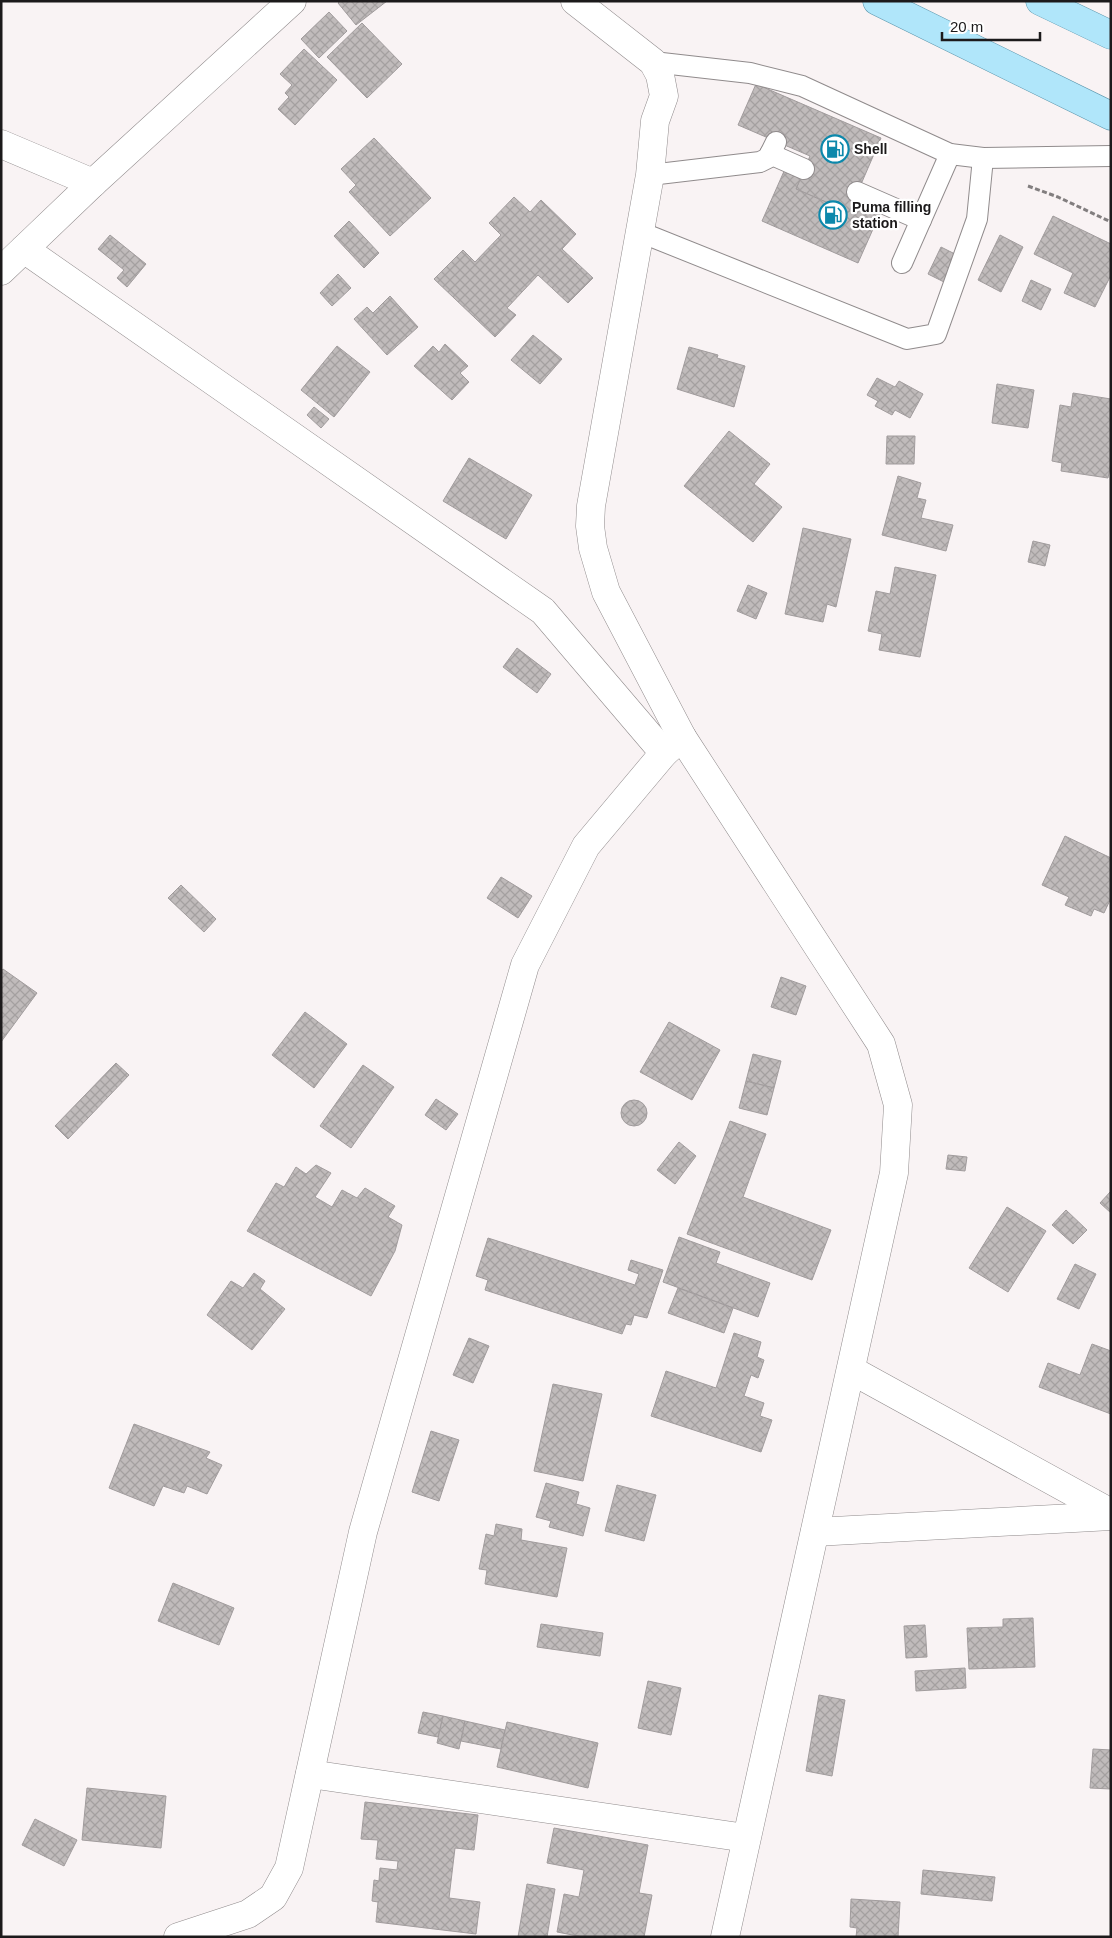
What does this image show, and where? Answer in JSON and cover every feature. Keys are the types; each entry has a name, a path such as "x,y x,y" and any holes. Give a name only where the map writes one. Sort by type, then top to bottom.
{"main road":[{"path":"877,1 1111,116"},
{"path":"1040,1 1111,35"}],"street":[{"path":"1,271 93,183 292,1"},
{"path":"575,1 653,62 660,75 664,96 655,121 650,175 591,506 590,526 593,548 606,592 673,745"},
{"path":"1,144 93,183"},
{"path":"24,248 543,611 673,745 881,1044 898,1105 894,1172 725,1937"},
{"path":"178,1937 248,1914 273,1897 289,1868 363,1532 526,965 586,846 673,745"},
{"path":"851,1370 1111,1514"},
{"path":"815,1532 1111,1514"},
{"path":"310,1774 746,1838"}],"lane":[{"path":"653,62 750,73 950,154 983,158 1111,156"},
{"path":"650,175 760,162 773,148 804,169"},
{"path":"902,263 950,154"},
{"path":"640,232 907,339 936,334 977,218 983,158"},
{"path":"858,192 921,220"}],"path":[{"path":"1026,185 1058,197 1111,222"}],"building":[{"path":"340,1 387,1 356,25 338,3"},
{"path":"329,12 347,31 319,58 301,39"},
{"path":"362,23 402,64 367,98 327,57"},
{"path":"304,49 337,80 295,125 278,109 289,97 285,93 292,85 280,74"},
{"name":"Shell","path":"756,84 881,138 849,212 796,189 810,156 738,125"},
{"path":"374,138 431,198 390,236 349,192 356,185 341,169"},
{"path":"785,169 801,177 796,189 849,212 854,200 881,211 858,263 762,221"},
{"path":"514,197 530,212 541,200 576,234 562,249 593,278 568,303 538,275 507,308 516,315 495,337 434,279 463,250 475,262 501,235 489,223"},
{"path":"1053,216 1111,244 1111,275 1095,307 1064,293 1073,273 1034,254"},
{"path":"349,221 379,253 364,268 334,236"},
{"path":"110,235 146,264 127,287 117,278 124,270 98,249"},
{"path":"1000,235 1023,247 1001,292 978,280"},
{"path":"941,247 961,257 948,284 928,274"},
{"path":"338,274 351,288 332,306 320,293"},
{"path":"1031,280 1051,289 1041,310 1022,301"},
{"path":"390,296 418,327 387,355 354,319 367,307 373,313"},
{"path":"533,335 562,359 540,384 511,360"},
{"path":"445,344 468,366 460,373 469,382 452,400 414,366 433,346 439,352"},
{"path":"337,346 370,372 334,417 301,390"},
{"path":"689,347 718,355 717,358 745,366 734,407 677,389"},
{"path":"877,378 895,387 899,381 923,394 910,418 895,410 892,415 875,406 878,401 867,395"},
{"path":"997,384 1034,390 1028,428 992,423"},
{"path":"1073,393 1111,399 1111,462 1108,478 1061,471 1062,463 1052,461 1060,405 1071,407"},
{"path":"314,407 329,419 321,428 307,415"},
{"path":"729,431 770,464 754,484 782,507 753,542 684,486"},
{"path":"887,436 915,436 914,464 886,464"},
{"path":"469,458 532,495 506,539 443,501"},
{"path":"898,476 921,483 917,498 926,500 921,518 953,525 946,551 882,535"},
{"path":"803,528 851,539 836,607 827,604 823,622 785,614"},
{"path":"1033,541 1050,545 1045,566 1028,562"},
{"path":"895,567 936,575 920,657 879,650 882,634 868,631 876,591 890,594"},
{"path":"748,585 767,593 756,619 737,611"},
{"path":"517,648 551,674 537,693 503,667"},
{"path":"1065,836 1111,858 1111,898 1104,913 1094,909 1091,916 1065,905 1069,897 1042,885"},
{"path":"501,877 532,896 518,918 487,898"},
{"path":"181,885 216,919 204,932 168,898"},
{"path":"3,969 37,993 1,1042 1,972"},
{"path":"781,977 806,986 796,1015 771,1007"},
{"path":"305,1012 347,1044 314,1088 272,1055"},
{"path":"669,1022 720,1050 692,1100 640,1072"},
{"path":"753,1054 781,1061 774,1088 746,1081"},
{"path":"116,1063 129,1075 68,1139 55,1126"},
{"path":"363,1065 394,1087 351,1148 320,1126"},
{"path":"746,1081 774,1088 767,1115 739,1108"},
{"path":"436,1099 458,1114 446,1130 425,1115"},
{"path":"634,1100 643,1104 647,1113 643,1122 634,1126 625,1122 621,1113 625,1104"},
{"path":"730,1121 766,1134 743,1197 831,1230 812,1280 687,1234"},
{"path":"679,1142 696,1156 675,1184 657,1170"},
{"path":"948,1155 967,1157 965,1171 946,1169"},
{"path":"316,1165 331,1173 315,1197 332,1207 342,1190 357,1198 365,1188 395,1206 388,1217 402,1225 395,1251 371,1296 247,1231 276,1183 284,1187 296,1167 306,1174"},
{"path":"1111,1191 1111,1213 1100,1203"},
{"path":"1007,1207 1046,1231 1008,1292 969,1268"},
{"path":"1066,1210 1087,1230 1073,1244 1052,1225"},
{"path":"679,1237 720,1252 716,1263 770,1283 758,1317 663,1282"},
{"path":"488,1238 635,1285 639,1274 628,1270 631,1260 663,1270 647,1318 634,1315 631,1325 626,1324 622,1334 485,1290 488,1280 476,1276"},
{"path":"1075,1264 1096,1274 1079,1309 1057,1299"},
{"path":"254,1273 265,1281 260,1289 285,1309 252,1350 207,1315 231,1281 243,1288"},
{"path":"678,1288 733,1308 724,1333 668,1313"},
{"path":"734,1333 761,1342 757,1357 764,1360 758,1378 751,1375 744,1396 764,1403 760,1416 772,1420 761,1452 651,1416 666,1371 716,1388"},
{"path":"469,1338 489,1346 473,1383 453,1375"},
{"path":"1092,1344 1111,1351 1111,1414 1039,1387 1048,1363 1080,1375"},
{"path":"553,1384 602,1394 583,1481 534,1471"},
{"path":"134,1424 210,1452 206,1458 222,1465 207,1494 187,1486 184,1493 163,1486 154,1506 109,1488"},
{"path":"431,1431 459,1440 439,1501 412,1492"},
{"path":"546,1483 579,1492 576,1504 590,1508 583,1536 549,1527 551,1521 536,1517"},
{"path":"617,1485 656,1495 644,1541 605,1531"},
{"path":"496,1524 522,1529 521,1540 567,1548 557,1597 485,1584 487,1570 479,1569 486,1534 494,1536"},
{"path":"173,1583 234,1608 219,1645 158,1621"},
{"path":"1033,1618 1035,1667 969,1669 967,1628 1003,1627 1003,1619"},
{"path":"541,1624 603,1633 600,1656 537,1647"},
{"path":"925,1625 927,1657 906,1658 904,1626"},
{"path":"965,1668 966,1688 916,1691 915,1671"},
{"path":"648,1681 681,1688 671,1735 638,1728"},
{"path":"819,1695 845,1700 832,1776 806,1771"},
{"path":"423,1712 443,1716 438,1737 418,1733"},
{"path":"443,1716 465,1721 459,1749 437,1743"},
{"path":"465,1721 505,1730 501,1749 461,1741"},
{"path":"507,1722 598,1743 588,1788 497,1767"},
{"path":"1093,1749 1111,1750 1111,1789 1090,1788"},
{"path":"87,1788 166,1796 161,1848 82,1840"},
{"path":"365,1802 478,1815 474,1850 455,1848 449,1898 480,1902 476,1934 376,1922 378,1902 372,1901 374,1880 379,1881 380,1868 397,1870 398,1861 376,1859 378,1840 361,1839"},
{"path":"35,1819 77,1840 64,1866 22,1845"},
{"path":"554,1828 648,1845 639,1893 652,1895 644,1937 583,1937 557,1932 564,1894 579,1897 584,1870 547,1863"},
{"path":"923,1870 995,1877 992,1901 921,1894"},
{"path":"527,1884 555,1889 547,1937 518,1937"},
{"path":"851,1899 900,1902 898,1937 856,1937 857,1928 850,1927"}],"place":[{"name":"Shell","path":"835,149"},
{"name":"Puma filling station","path":"833,215"}]}
